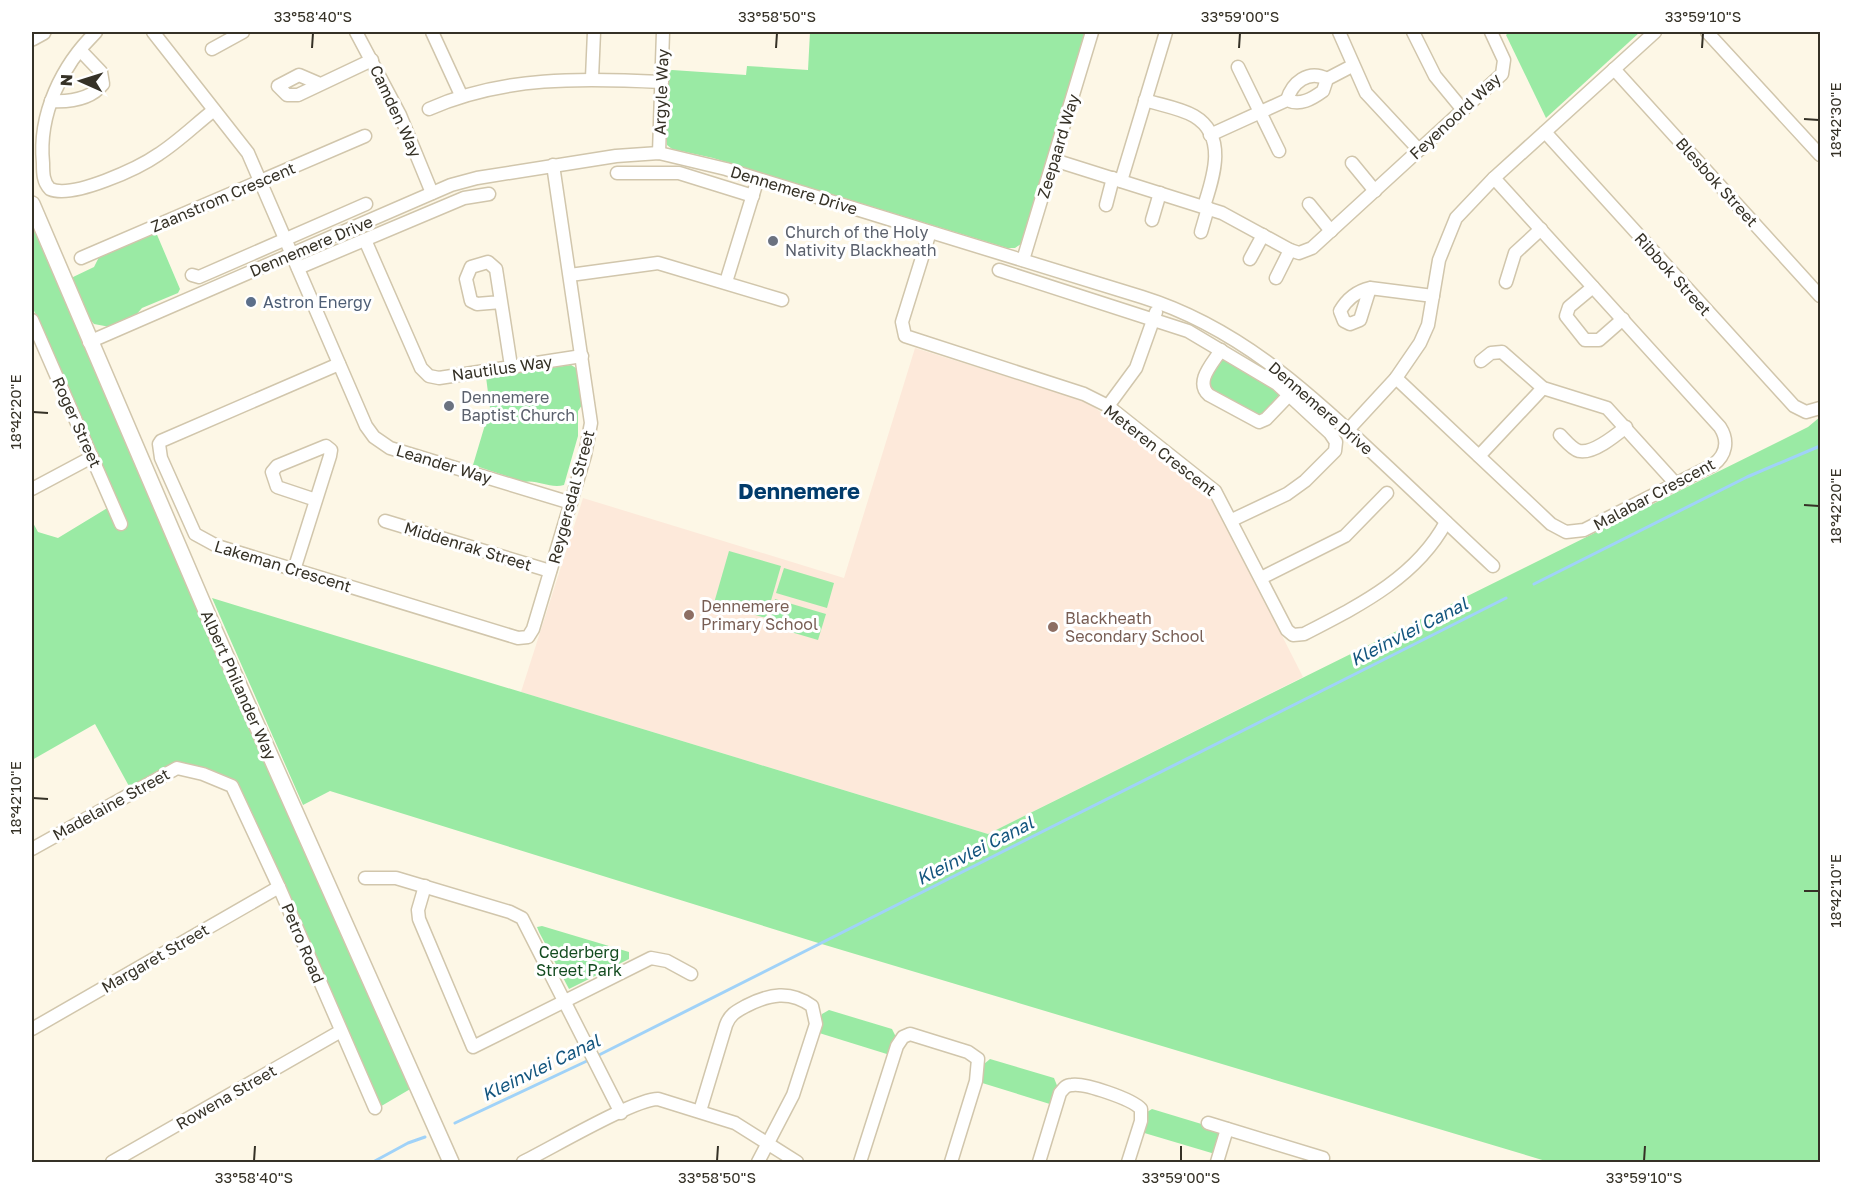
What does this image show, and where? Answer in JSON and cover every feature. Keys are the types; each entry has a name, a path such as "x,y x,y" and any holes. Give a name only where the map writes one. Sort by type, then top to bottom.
{"street":[{"path":"32,38 43,32"},
{"path":"96,32 67,67 51,101 45,125 42,156 46,183 50,189 57,192 88,186 150,160 214,110"},
{"name":"Leander Way","path":"153,32 248,153 370,432 384,445 571,503"},
{"path":"212,49 243,32"},
{"name":"Camden Way","path":"357,32 400,115 432,193"},
{"path":"432,32 461,95"},
{"path":"592,78 594,32"},
{"name":"Argyle Way","path":"659,153 663,32"},
{"name":"Zeepaard Way","path":"1023,260 1092,32"},
{"path":"1106,205 1145,100 1166,32"},
{"path":"1339,32 1352,66 1371,100 1419,150"},
{"path":"1413,32 1435,76 1463,110"},
{"name":"Feyenoord Way","path":"1290,250 1299,253 1312,248 1503,71 1504,60 1491,32"},
{"path":"1348,429 1396,378 1420,343 1428,325 1439,260 1456,218 1494,178 1656,32"},
{"path":"1707,32 1821,155"},
{"path":"51,101 74,101 99,89 103,84 103,74 80,50"},
{"path":"320,84 372,60"},
{"path":"1287,100 1293,85 1303,79 1316,75 1327,79 1352,66"},
{"path":"1239,67 1279,151"},
{"name":"Blesbok Street","path":"1614,69 1821,296"},
{"path":"429,109 461,95 550,80 592,78 662,82"},
{"path":"1210,135 1287,100 1297,103 1315,96 1325,89 1327,79"},
{"path":"1145,100 1194,116 1210,135 1217,161 1201,232"},
{"name":"Ribbok Street","path":"1545,132 1794,406 1806,412 1821,408"},
{"name":"Zaanstrom Crescent","path":"81,258 365,136"},
{"name":"Dennemere Drive","path":"89,342 432,193 477,178 616,156 659,153 758,179 1159,302 1209,324 1269,362 1348,429 1493,566"},
{"path":"1053,160 1206,207 1263,235 1290,250 1276,278"},
{"path":"1352,163 1375,191"},
{"name":"Reygersdal Street","path":"518,638 530,635 590,435 582,356 553,165"},
{"path":"617,173 650,171 679,173 753,196"},
{"name":"Malabar Crescent","path":"1396,378 1551,524 1566,532 1584,530 1676,484 1718,461 1724,451 1725,435 1720,427 1494,178"},
{"path":"726,282 758,179"},
{"path":"1152,220 1160,193"},
{"path":"298,268 464,198 489,194"},
{"name":"Albert Philander Way","path":"32,204 89,342 451,1162"},
{"path":"192,275 199,277 366,204"},
{"path":"1309,204 1331,231"},
{"path":"1506,282 1515,253 1541,229"},
{"name":"Meteren Crescent","path":"930,232 902,322 905,336 1075,390 1108,406 1209,485 1220,497 1287,630 1293,635 1302,635 1386,590 1440,533 1446,522"},
{"path":"1250,259 1263,235"},
{"name":"Nautilus Way","path":"365,240 426,374 439,378 582,356"},
{"path":"570,276 658,263 782,300"},
{"name":"Dennemere Drive","path":"999,270 1154,318 1188,331 1268,379 1330,433 1336,448 1295,489 1232,520"},
{"path":"1593,287 1569,307 1566,316 1585,340 1599,340 1623,319"},
{"path":"1370,288 1433,296"},
{"path":"501,302 511,366"},
{"path":"1108,406 1136,368 1159,302"},
{"name":"Roger Street","path":"32,320 121,524"},
{"name":"Dennemere Drive","path":"1221,350 1202,381 1209,395 1256,422 1266,419 1288,395"},
{"path":"1481,361 1491,353 1502,352 1543,388 1600,404 1614,413 1676,484"},
{"name":"Lakeman Crescent","path":"339,364 164,439 159,444 161,458 187,520 199,538 217,546 518,638"},
{"path":"1479,456 1543,388"},
{"path":"1560,435 1574,448 1584,451 1609,440 1626,427"},
{"path":"294,570 331,453 326,446 277,466 272,472 277,487 316,500"},
{"path":"32,489 92,457"},
{"path":"1261,579 1345,536 1387,493"},
{"name":"Middenrak Street","path":"385,521 550,571"},
{"name":"Madelaine Street","path":"32,849 177,768 226,783"},
{"name":"Petro Road","path":"226,783 236,790 375,1108"},
{"path":"365,878 396,878 520,916 621,1113"},
{"path":"425,886 418,910 419,919 478,1060"},
{"name":"Margaret Street","path":"32,1029 279,887"},
{"path":"473,1047 651,958 668,961 691,974"},
{"path":"700,1111 730,1017 770,995 779,994 806,1002 815,1010 816,1024 789,1106 758,1162"},
{"name":"Rowena Street","path":"112,1162 341,1031"},
{"path":"860,1162 897,1046 903,1037 910,1034 968,1052 978,1059 976,1080 951,1162"},
{"path":"1039,1162 1060,1093 1065,1087 1074,1085 1127,1100 1141,1109 1141,1121 1128,1162"},
{"path":"524,1162 621,1113 653,1100 700,1111 735,1123 797,1162"},
{"path":"1208,1123 1305,1159 1323,1158"},
{"path":"1216,1162 1227,1129"}],"shaded area":[{"name":"Blackheath Secondary School","path":"915,348 1086,401 1211,496 1303,677 988,834 521,692 583,498 844,578"}],"green space":[{"path":"810,32 1086,32 1021,244 1015,248 1007,248 713,158 672,149 667,145 667,72 672,70 746,75 747,66 808,70"},
{"path":"1509,32 1640,32 1546,118 1506,35"},
{"path":"32,223 412,1088 378,1108 241,793 192,766 130,788 95,724 32,760 32,521 38,532 58,538 109,507 125,524 32,306"},
{"path":"155,230 180,289 178,293 142,308 135,316 110,327 94,324 83,312 85,308 71,278 94,267 100,255"},
{"path":"1224,358 1278,391 1279,399 1259,419 1212,392 1207,381"},
{"path":"571,365 576,368 582,405 578,411 578,436 564,485 524,482 473,465 490,408 486,377"},
{"path":"1820,417 1820,1162 1549,1162 815,942 330,791 303,805 212,598 988,834 1808,427"},
{"path":"729,551 781,566 766,618 714,603"},
{"path":"784,568 834,583 827,608 776,593"},
{"path":"775,599 826,614 818,640 767,625"},
{"name":"Cederberg Street Park","path":"542,926 629,952 629,959 569,989 539,932 537,927"},
{"path":"829,1010 892,1029 896,1037 890,1055 816,1032 822,1014"},
{"path":"990,1059 1054,1078 1058,1088 1053,1105 979,1082 984,1064"},
{"path":"1152,1109 1218,1129 1220,1131 1215,1154 1141,1132 1147,1112"}],"waterway":[{"name":"Kleinvlei Canal","path":"1534,584 1747,477 1820,446"},
{"name":"Kleinvlei Canal","path":"595,1057 1506,598"},
{"name":"Kleinvlei Canal","path":"455,1123 589,1060"},
{"name":"Kleinvlei Canal","path":"373,1162 408,1143 425,1137"}],"place":[{"name":"Church of the Holy Nativity Blackheath","path":"773,241"},
{"name":"Astron Energy","path":"251,302"},
{"name":"Dennemere Baptist Church","path":"449,406"},
{"name":"Dennemere Primary School","path":"689,615"},
{"name":"Blackheath Secondary School","path":"1053,627"}],"district":[{"name":"Dennemere","path":"799,491"}]}
